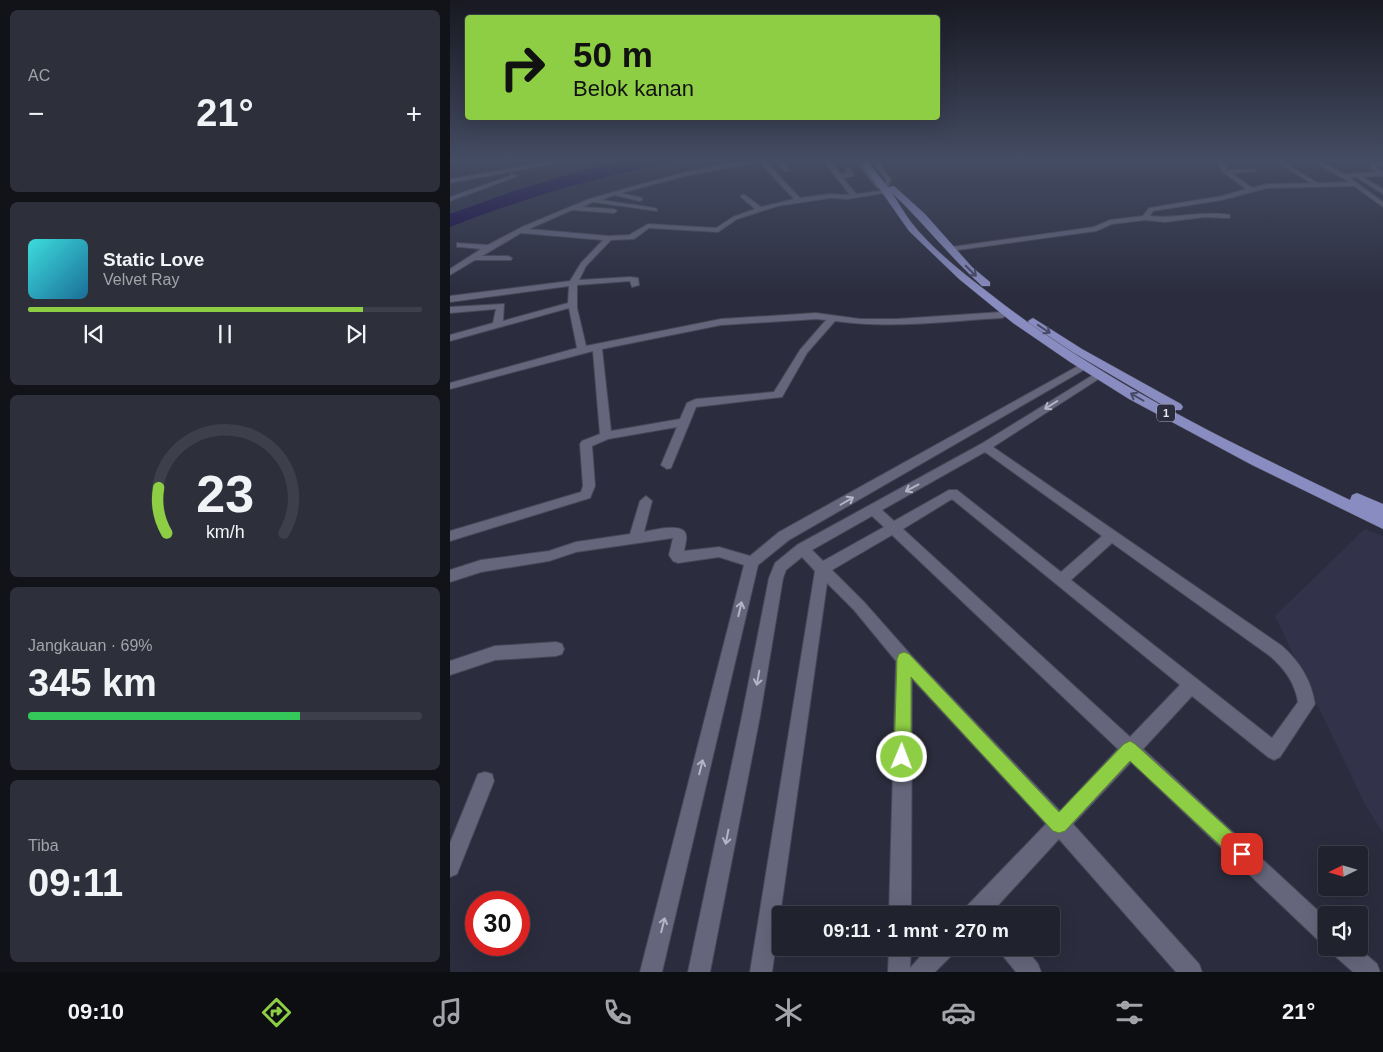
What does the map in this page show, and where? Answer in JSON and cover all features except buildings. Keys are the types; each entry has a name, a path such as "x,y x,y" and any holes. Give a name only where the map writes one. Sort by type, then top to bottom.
{"main road":[{"name":"1","path":"894,203 912,230 963,278 1046,343 1149,404 1243,454 1383,523"},
{"name":"1","path":"905,203 922,216 972,272 1013,307 1078,351 1255,449 1383,511"},
{"path":"904,220 919,222 922,221 922,216"},
{"path":"912,230 920,226 934,229"}],"street":[{"path":"450,273 521,231 581,203"},
{"path":"612,203 655,210"},
{"path":"752,203 761,210"},
{"path":"521,231 609,238 632,237 645,226 651,225 718,230 734,218 789,203"},
{"path":"1145,218 1151,209 1187,203"},
{"path":"546,207 622,212"},
{"path":"950,249 1096,229 1110,222 1145,218 1165,220 1205,215 1228,216"},
{"path":"582,350 574,304 573,283 592,256 609,238"},
{"path":"460,245 492,248"},
{"path":"474,258 508,258"},
{"path":"450,299 573,283 630,279 636,280 635,285"},
{"path":"450,338 574,304"},
{"path":"450,310 501,306 498,326"},
{"path":"450,386 597,346 726,322 816,316 882,322 1002,314"},
{"path":"667,465 691,405 696,402 778,395 802,352 833,318"},
{"path":"597,346 606,436"},
{"path":"651,972 752,562 784,536 1078,369"},
{"path":"699,972 751,716 776,578 780,567 802,549 985,447 1093,378"},
{"path":"450,536 586,495 590,486 586,444 606,436 685,422"},
{"path":"822,569 953,493 1274,751 1307,704 1301,681 1281,655 985,447"},
{"path":"914,462 933,477"},
{"path":"636,537 646,501"},
{"path":"872,510 955,584 1318,925"},
{"path":"450,576 481,566 549,556 576,547 676,532 680,535 676,555 678,557 719,552 752,562"},
{"path":"1061,580 1112,536"},
{"path":"802,549 858,606 904,659 1059,824 1191,972"},
{"path":"761,972 822,569"},
{"path":"450,668 495,654 556,649"},
{"path":"900,906 904,659"},
{"path":"985,906 1059,824 1192,684"},
{"path":"450,867 485,781"},
{"path":"899,972 900,956"},
{"path":"920,972 935,956"},
{"path":"1017,956 1030,972"},
{"path":"1352,956 1369,972"}],"shaded area":[{"path":"480,203 516,203 450,227 450,214"},
{"path":"1365,529 1383,536 1383,833 1365,804 1275,616"}],"route":[{"path":"902,757 904,659 1059,824 1130,750 1242,854"}]}
